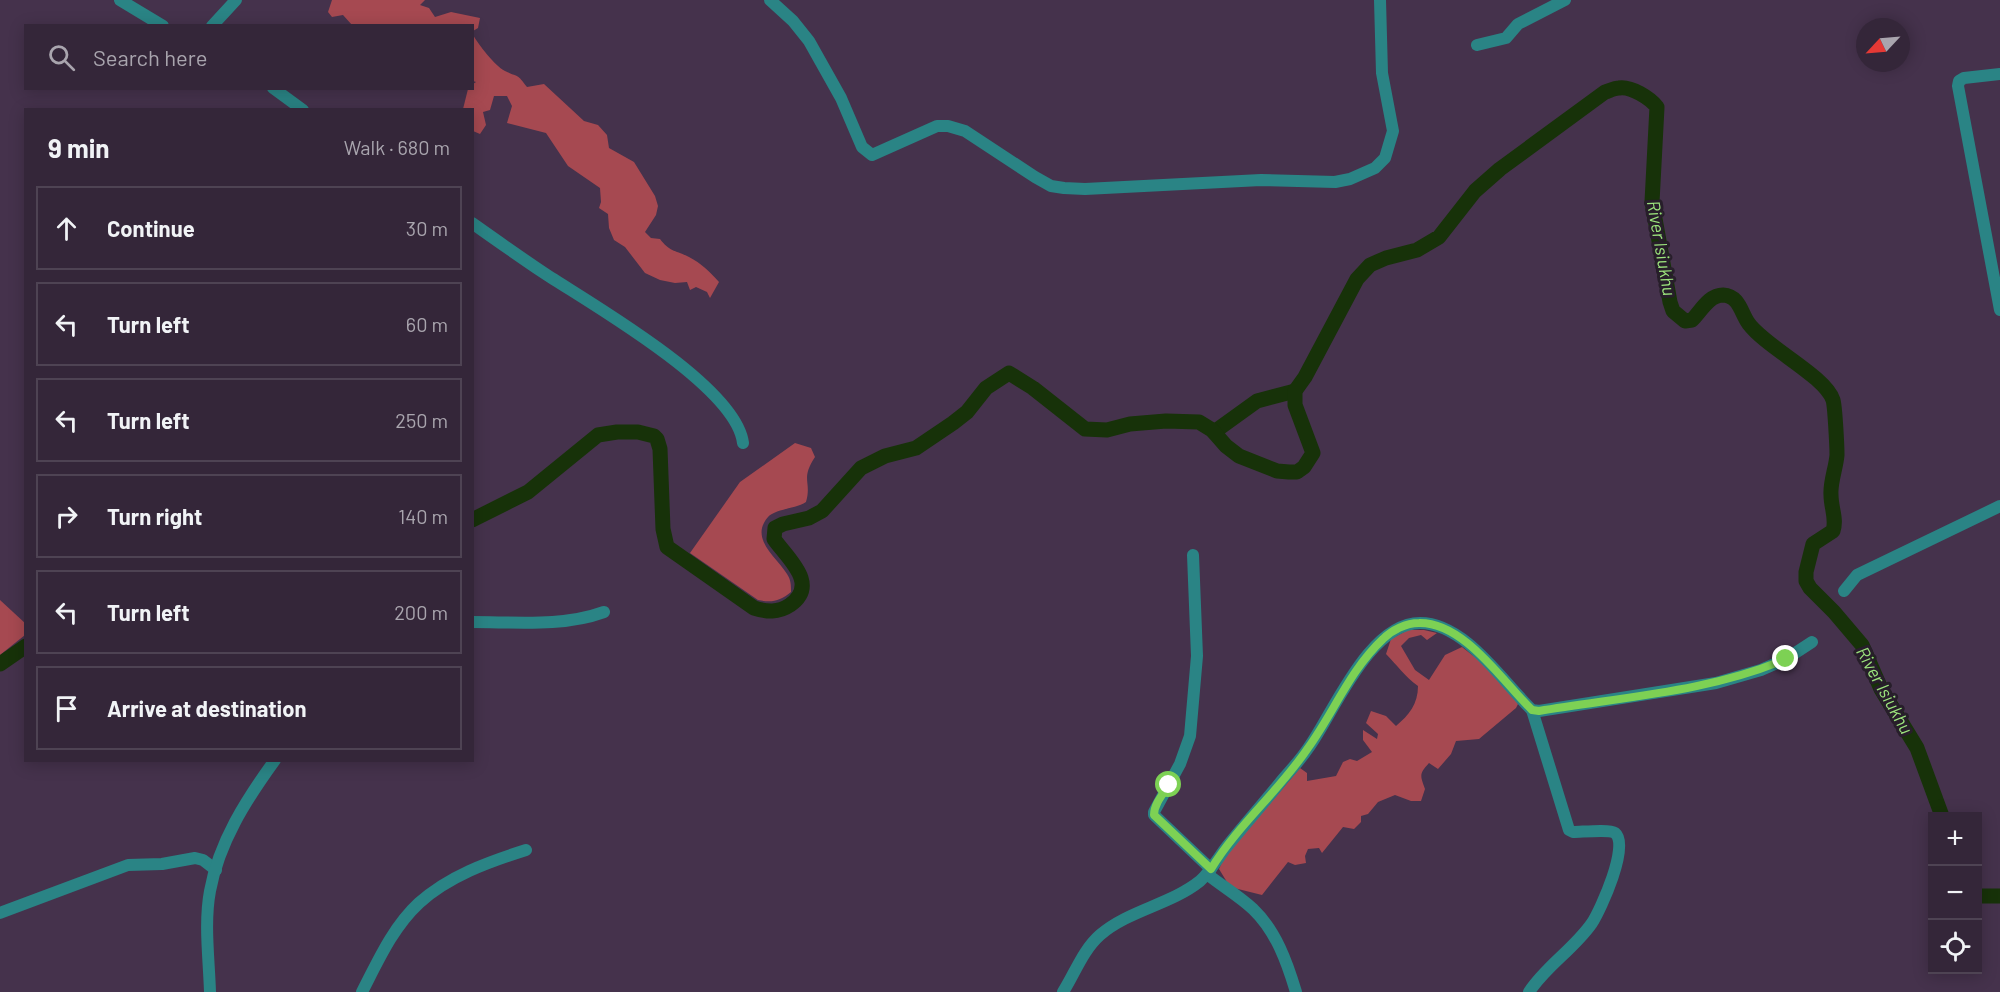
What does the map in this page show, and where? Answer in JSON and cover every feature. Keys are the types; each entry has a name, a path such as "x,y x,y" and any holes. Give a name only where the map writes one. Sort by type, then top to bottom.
{"street":[{"path":"120,0 160,24"},
{"path":"214,24 236,0"},
{"path":"770,0 793,21 809,42 841,98 862,147 872,155 937,126 948,126 965,131 1051,186 1085,189 1261,180 1341,181 1375,168 1385,158 1393,131 1382,73 1380,0"},
{"path":"1477,45 1506,38 1518,24 1565,0"},
{"path":"2000,74 1964,78 1959,81 1958,86 2000,310"},
{"path":"276,90 300,108"},
{"path":"474,225 545,274 609,313 693,376 716,397 735,421 742,434 743,443"},
{"path":"1844,591 1857,575 2000,506"},
{"path":"1193,555 1197,656 1190,736 1180,764 1154,815 1209,872 1253,909 1269,928 1282,949 1296,992"},
{"path":"474,622 560,621 584,619 604,612"},
{"path":"1063,992 1099,936 1124,918 1189,889 1209,872 1309,748 1347,683 1366,657 1384,638 1402,626 1419,623 1445,627 1471,646 1532,710 1569,830 1573,832 1611,831 1620,841 1619,857 1611,883 1592,922 1537,980 1529,992"},
{"path":"1532,710 1539,711 1716,683 1761,670 1786,659 1812,642"},
{"path":"210,992 208,920 210,892 216,870 230,831 256,785 273,762"},
{"path":"362,992 388,942 418,904 460,875 526,850"},
{"path":"0,913 128,865 162,864 195,858 203,860 216,870"}],"shaded area":[{"path":"332,0 425,0 420,5 429,8 435,17 451,12 480,18 478,28 474,30 474,24 351,24 343,15 332,17 328,12"},
{"path":"474,36 501,68 519,77 527,87 544,84 584,121 598,125 607,135 609,148 634,162 655,196 658,206 656,215 645,232 651,238 660,239 670,249 693,259 719,282 710,298 707,292 696,287 690,290 687,282 675,283 660,280 645,273 625,247 614,240 609,228 608,214 599,208 600,188 568,166 546,133 507,123 512,106 507,96 494,96 490,110 483,112 486,125 480,134 474,131 474,108 463,108 468,90 474,90 476,82 474,81"},
{"path":"795,443 811,448 815,457 807,476 806,502 771,514 763,525 762,533 767,547 788,576 791,592 776,600 758,600 690,553 740,482"},
{"path":"0,600 24,622 24,636 0,655"},
{"path":"1408,630 1437,633 1427,640 1421,635 1409,638 1401,646 1415,670 1429,680 1445,655 1462,647 1504,680 1518,704 1516,708 1479,739 1456,741 1451,754 1438,769 1429,763 1421,775 1425,789 1421,801 1411,801 1395,795 1378,802 1368,814 1361,816 1361,822 1354,829 1343,827 1322,853 1319,848 1308,849 1305,856 1306,863 1295,865 1288,862 1262,895 1230,887 1219,869 1224,858 1300,768 1307,773 1307,781 1336,776 1343,762 1350,759 1357,761 1372,752 1363,740 1363,730 1377,739 1378,734 1366,723 1371,711 1386,716 1396,726 1409,713 1416,698 1418,686 1386,654 1391,639"}],"waterway":[{"name":"River Isiukhu","path":"474,519 528,492 598,435 638,432 654,436 660,449 663,529 667,547 754,608 777,611 790,605 798,597 802,588 802,580 793,563 774,539 775,528 809,518 822,511 861,468 885,456 916,448 967,412 986,388 1009,373 1033,388 1085,429 1107,430 1130,424 1166,421 1199,422 1212,430 1226,446 1239,456 1277,471 1297,472 1304,467 1313,453 1295,405 1295,391 1305,377 1357,279 1370,265 1386,258 1417,250 1439,237 1475,191 1500,169 1605,92 1624,88 1645,97 1657,107 1652,202 1673,311 1685,321 1692,320 1714,298 1729,296 1737,302 1746,320 1757,333 1819,381 1833,400 1837,455 1831,490 1834,527 1833,531 1813,544 1806,581 1862,645 1881,689 1917,748 1941,812"},
{"name":"River Isiukhu","path":"1214,432 1257,401 1295,391"},
{"name":"River Isiukhu","path":"0,664 24,647"},
{"name":"River Isiukhu","path":"1982,896 2000,896"}],"route":[{"path":"1169,785 1157,804 1154,815 1211,869 1309,748 1347,683 1366,657 1384,638 1402,626 1419,623 1445,627 1471,646 1532,710 1539,711 1716,683 1761,670 1786,659"}]}
